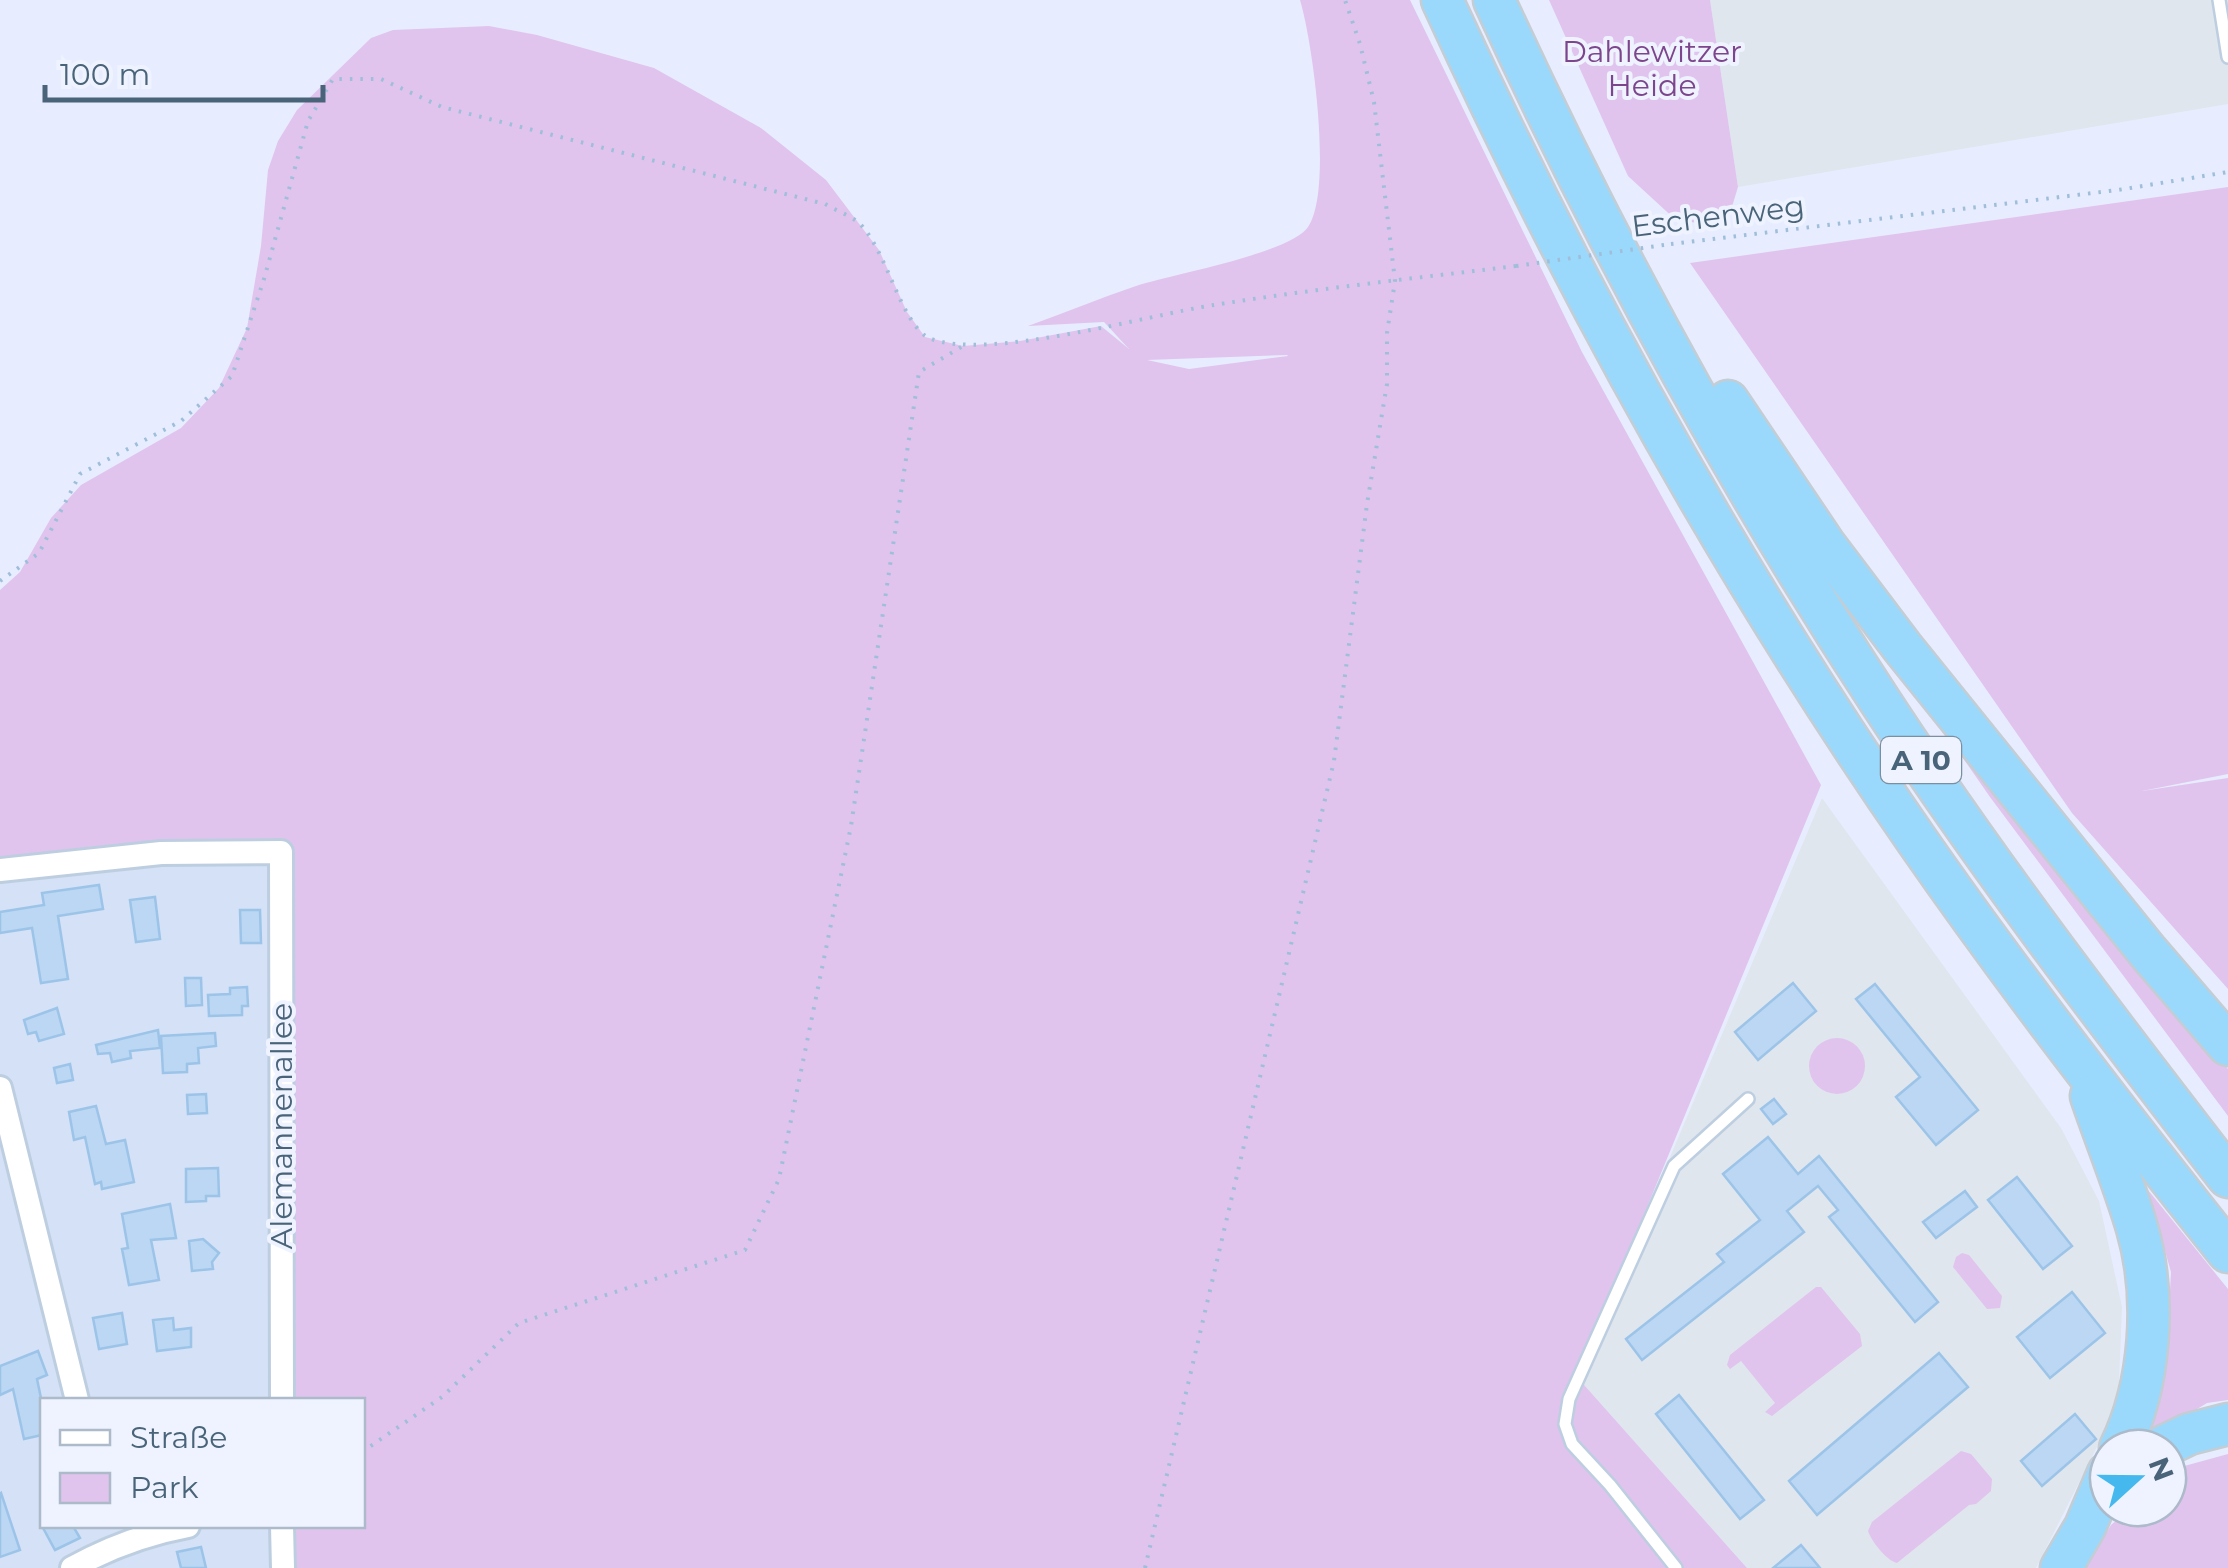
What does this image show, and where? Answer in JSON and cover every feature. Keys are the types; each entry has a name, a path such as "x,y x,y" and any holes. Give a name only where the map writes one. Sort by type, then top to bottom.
{"highway":[{"name":"A 10","path":"1442,0 1603,326 1744,573 1916,839 2082,1069 2228,1252"},
{"name":"A 10","path":"1494,0 1584,188 1652,317 1802,576 1881,702 2052,948 2228,1177"},
{"path":"1652,317 1731,405 1825,545 1903,648 2148,952 2228,1044"},
{"path":"2082,1069 2138,1232 2146,1274 2148,1320 2142,1379 2129,1428"},
{"path":"2188,1434 2228,1424"},
{"path":"2062,1568 2088,1525"}],"street":[{"name":"Alemannenallee","path":"0,870 161,853 281,852 282,1398"},
{"path":"0,1088 77,1398"},
{"path":"72,1568 109,1536 176,1528"},
{"path":"282,1528 283,1568"}],"lane":[{"path":"2219,0 2228,57"},
{"path":"1676,1568 1572,1444 1565,1424 1569,1400 1674,1166 1748,1099"}],"path":[{"path":"1145,1568 1334,761 1367,504 1387,384 1387,333 1395,280 1374,102 1345,0"},
{"path":"0,581 39,553 80,474 182,421 232,376 308,121 333,79 381,79 442,107 825,204 858,222 879,250 908,312 925,336 963,346"},
{"name":"Eschenweg","path":"963,346 1020,341 1214,305 1395,280 2118,190 2228,172"},
{"path":"365,1450 442,1397 519,1323 745,1250 779,1179 851,826 918,372 963,346"}],"shaded area":[{"path":"1710,0 2228,0 2228,104 1738,187"},
{"path":"1822,798 2061,1128 2099,1201 2122,1307 2118,1405 2106,1428 2088,1428 2088,1465 2036,1568 1747,1568 1577,1377"},
{"path":"281,852 282,1398 40,1398 40,1528 282,1528 283,1568 0,1568 0,870"}],"green space":[{"path":"1300,0 1410,0 1582,352 1821,785 1577,1377 1747,1568 283,1568 282,1528 365,1528 365,1398 282,1398 281,853 0,870 0,590 20,572 51,518 81,485 181,428 219,388 247,328 261,246 268,170 278,141 297,110 371,38 393,30 489,26 537,35 654,68 761,128 826,180 879,250 907,312 925,337 963,346 1020,341 1101,326 1129,349 1104,322 1028,326 1136,286 1255,254 1297,237 1308,227 1319,182 1315,81","holes":["1287,355 1288,356 1189,369 1147,360"]},
{"name":"Dahlewitzer Heide","path":"1549,0 1710,0 1738,187 1727,223 1678,222 1628,176"},
{"path":"2228,187 2228,774 2142,791 2228,778 2228,989 2072,813 1690,263"},
{"path":"1892,656 2116,937 2228,1069 2228,1116 1990,797"},
{"path":"1837,1038 1857,1046 1865,1066 1857,1086 1837,1094 1817,1086 1809,1066 1817,1046"},
{"path":"2148,1190 2228,1289 2228,1400 2207,1403 2166,1428 2149,1428 2167,1345 2171,1272"},
{"path":"1962,1253 1969,1255 2002,1296 2000,1308 1987,1309 1953,1267"},
{"path":"1821,1287 1860,1334 1862,1346 1772,1416 1765,1412 1775,1403 1741,1361 1730,1369 1730,1355"},
{"path":"1961,1451 1971,1454 1992,1479 1991,1491 1897,1563 1893,1561 1870,1535 1872,1522"},
{"path":"2228,1454 2228,1568 2086,1568 2109,1528 2188,1528 2188,1465"}],"building":[{"path":"99,885 103,909 58,916 68,979 41,983 32,928 0,933 0,912 44,905 42,893"},
{"path":"155,897 160,939 136,942 130,900"},
{"path":"240,910 260,910 261,943 241,943"},
{"path":"185,978 201,978 202,1005 186,1006"},
{"path":"1793,983 1816,1011 1758,1060 1735,1032"},
{"path":"1875,984 1978,1110 1936,1145 1896,1097 1920,1077 1856,999"},
{"path":"247,987 248,1006 242,1006 242,1015 209,1016 208,995 230,994 230,988"},
{"path":"57,1008 64,1034 39,1041 36,1032 28,1034 24,1020"},
{"path":"158,1030 160,1048 130,1051 131,1058 112,1062 110,1053 98,1054 96,1045"},
{"path":"215,1033 216,1046 198,1048 199,1063 187,1064 187,1072 163,1073 161,1036"},
{"path":"70,1064 73,1080 57,1083 54,1068"},
{"path":"206,1094 207,1113 188,1114 187,1095"},
{"path":"1774,1099 1786,1114 1773,1124 1761,1109"},
{"path":"96,1106 106,1144 125,1140 134,1182 102,1189 101,1182 95,1184 85,1137 74,1140 69,1112"},
{"path":"1768,1137 1798,1174 1819,1156 1938,1302 1915,1322 1829,1217 1838,1210 1818,1186 1787,1211 1804,1232 1642,1360 1626,1339 1724,1262 1717,1254 1760,1220 1723,1174"},
{"path":"218,1168 219,1196 186,1202 186,1169"},
{"path":"2017,1177 2072,1246 2043,1269 1988,1200"},
{"path":"1965,1191 1977,1207 1936,1238 1923,1222"},
{"path":"170,1204 176,1238 151,1240 159,1280 129,1285 122,1249 128,1248 122,1214"},
{"path":"203,1239 219,1253 212,1262 213,1269 192,1271 189,1241"},
{"path":"2072,1292 2105,1333 2050,1378 2017,1337"},
{"path":"122,1313 127,1344 99,1349 93,1318"},
{"path":"173,1318 174,1330 191,1328 191,1347 157,1351 153,1320"},
{"path":"38,1351 47,1375 37,1379 40,1435 24,1439 13,1389 0,1395 0,1366"},
{"path":"1939,1353 1968,1387 1817,1515 1789,1481"},
{"path":"1679,1395 1764,1500 1740,1519 1656,1414"},
{"path":"2075,1414 2088,1429 2088,1446 2042,1486 2021,1461"},
{"path":"0,1494 20,1550 0,1557"},
{"path":"43,1528 74,1528 80,1538 55,1550"},
{"path":"1801,1545 1820,1568 1773,1568"},
{"path":"201,1547 206,1568 181,1568 177,1552"}]}
